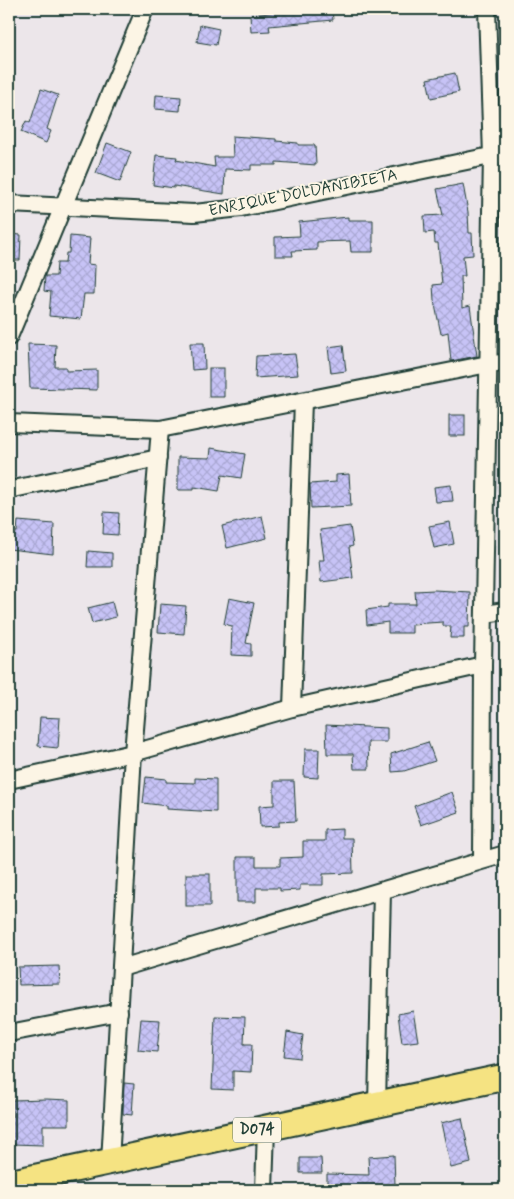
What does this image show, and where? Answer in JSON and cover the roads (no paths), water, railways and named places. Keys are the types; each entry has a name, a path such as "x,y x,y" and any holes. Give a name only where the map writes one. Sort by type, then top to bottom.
{"main road":[{"name":"D074","path":"9,1183 505,1076"}],"street":[{"path":"9,337 65,206 145,9"},
{"path":"482,860 482,666 488,364 499,155 487,9"},
{"name":"ENRIQUE DOLDANIBIETA","path":"9,204 194,213 241,208 499,155"},
{"path":"9,423 160,429 505,362"},
{"path":"292,708 304,402"},
{"path":"110,1162 134,752 160,429"},
{"path":"9,490 158,458"},
{"path":"484,614 505,611"},
{"path":"9,780 134,752 292,708 482,666"},
{"path":"121,968 505,854"},
{"path":"376,1104 382,891"},
{"path":"9,1033 119,1012"},
{"path":"264,1190 266,1128"}]}
